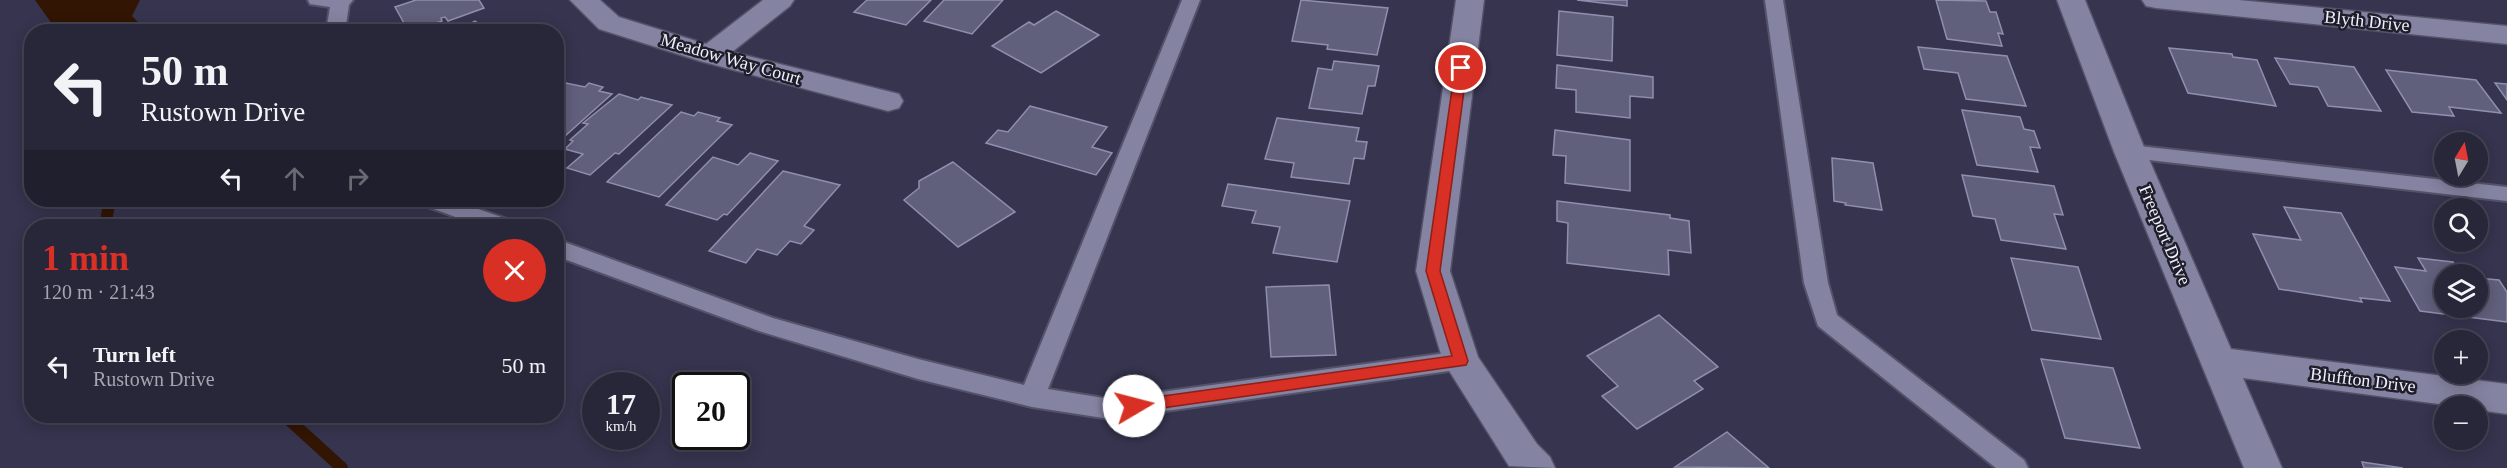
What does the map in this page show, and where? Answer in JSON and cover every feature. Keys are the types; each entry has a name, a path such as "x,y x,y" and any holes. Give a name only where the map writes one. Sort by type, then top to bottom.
{"street":[{"name":"Meadow Way Court","path":"584,0 609,23 710,55 888,101"},
{"path":"710,55 780,0"},
{"path":"1470,0 1433,271 1461,361 1523,455 1536,468"},
{"name":"Freeport Drive","path":"2071,0 2130,152 2263,468"},
{"name":"Blyth Drive","path":"2156,0 2507,35"},
{"name":"Bluffton Drive","path":"2219,362 2507,399"}],"lane":[{"path":"316,0 342,1 337,24"},
{"path":"1032,397 1191,0"},
{"path":"1774,0 1816,283 1826,320 2015,468"},
{"path":"2130,152 2507,194"},
{"path":"449,207 483,219"},
{"path":"564,250 767,325 968,383 1032,397 1110,409 1461,361"}],"shaded area":[{"path":"35,0 140,0 132,16 140,24 52,24"},
{"path":"193,22 202,24 173,24"}],"building":[{"path":"416,0 479,0 484,8 448,21 445,17 441,18 442,21 433,24 405,24 395,7"},
{"path":"867,0 931,0 906,25 854,12"},
{"path":"944,0 1003,0 972,34 924,21"},
{"path":"1301,0 1388,8 1377,55 1327,49 1328,45 1292,41"},
{"path":"1577,0 1627,0 1627,6"},
{"path":"1936,0 1986,1 1990,12 1996,12 2003,34 1998,33 2002,46 1947,39"},
{"path":"1056,11 1099,35 1041,73 992,46 1029,22 1034,25"},
{"path":"1559,11 1613,17 1612,61 1557,55"},
{"path":"1918,47 2007,56 2026,106 1966,99 1958,73 1924,69"},
{"path":"2169,48 2232,54 2233,57 2257,60 2276,106 2188,93"},
{"path":"2275,58 2354,67 2381,111 2328,106 2318,87 2290,84"},
{"path":"1334,61 1379,66 1375,86 1368,86 1362,114 1309,108 1318,68 1332,70"},
{"path":"1557,65 1653,77 1653,98 1630,96 1630,118 1576,112 1576,90 1556,88"},
{"path":"2386,70 2476,80 2501,113 2449,107 2454,116 2412,112"},
{"path":"564,83 585,87 589,83 603,87 599,91 612,94 564,137"},
{"path":"2495,83 2507,84 2507,100"},
{"path":"619,94 638,100 641,97 672,105 619,154 615,153 590,175 567,168 583,154 565,149 573,141 570,140 588,124 583,123"},
{"path":"1030,106 1107,127 1092,147 1112,153 1096,175 986,143 998,130 1008,132"},
{"path":"1962,110 2020,117 2024,129 2034,131 2040,148 2030,147 2038,172 1977,165"},
{"path":"681,112 694,116 698,112 720,118 717,121 732,125 659,197 607,182"},
{"path":"1277,118 1359,128 1356,141 1367,142 1364,159 1354,158 1349,184 1291,177 1294,163 1265,159"},
{"path":"1555,130 1630,140 1630,191 1565,183 1566,156 1553,155"},
{"path":"750,153 778,161 727,215 724,214 717,220 666,205 713,157 738,165"},
{"path":"1832,158 1873,163 1882,210 1845,205 1846,203 1834,201"},
{"path":"953,162 1015,212 958,247 904,200 919,188 919,181"},
{"path":"783,171 840,185 804,226 814,230 801,244 790,241 777,255 757,249 746,263 709,251"},
{"path":"1962,175 2054,186 2063,215 2054,214 2066,249 2001,240 1995,219 1973,216"},
{"path":"1228,184 1350,201 1337,262 1273,253 1280,227 1252,223 1256,211 1222,206"},
{"path":"1557,201 1670,215 1670,218 1689,221 1691,253 1668,250 1669,275 1567,263 1568,223 1557,221"},
{"path":"2284,207 2341,213 2390,301 2360,298 2362,302 2279,289 2253,234 2301,240"},
{"path":"2011,258 2078,267 2101,339 2032,330"},
{"path":"2418,258 2454,264 2434,264 2434,313 2420,311 2395,267 2426,271"},
{"path":"2488,279 2499,280 2507,292 2507,322 2475,318 2488,318"},
{"path":"1329,285 1336,355 1271,357 1266,287"},
{"path":"1659,315 1718,367 1694,381 1703,389 1637,429 1602,396 1618,386 1587,356"},
{"path":"2041,359 2113,368 2140,448 2065,438"},
{"path":"1727,432 1769,468 1675,467"},
{"path":"2362,462 2403,468 2364,468"}],"waterway":[{"path":"106,219 109,207"},
{"path":"293,423 342,468"}],"route":[{"path":"1134,406 1461,361 1433,271 1461,68"}]}
